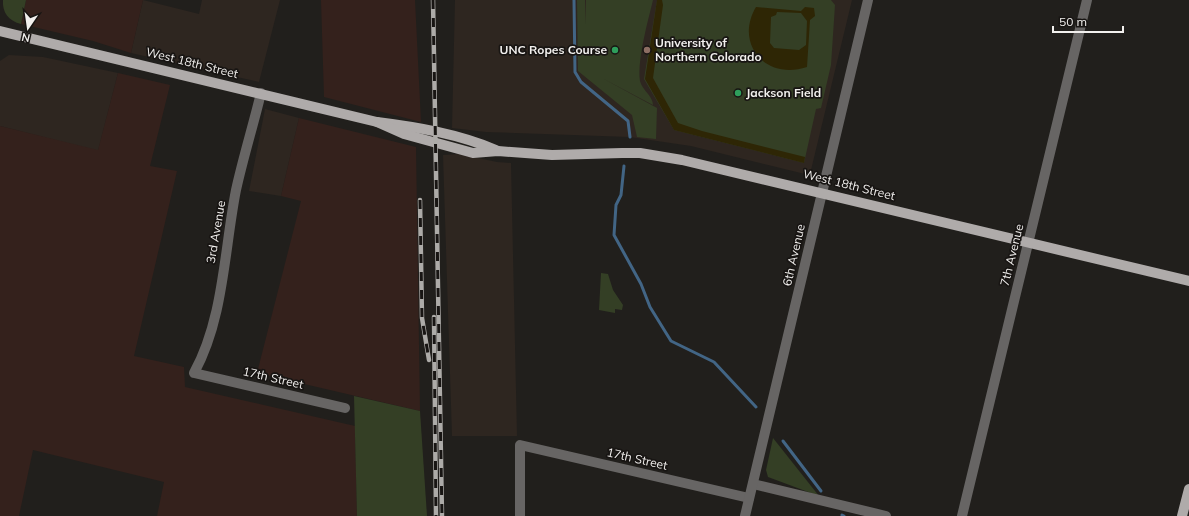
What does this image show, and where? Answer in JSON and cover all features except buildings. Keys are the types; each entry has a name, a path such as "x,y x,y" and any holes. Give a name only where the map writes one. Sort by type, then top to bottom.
{"main road":[{"name":"West 18th Street","path":"0,31 377,122 404,134 473,153 498,151 552,155 640,153 712,166 1189,280"},
{"path":"1182,516 1189,489"}],"street":[{"name":"6th Avenue","path":"745,516 868,0"},
{"name":"7th Avenue","path":"962,516 1087,0"},
{"name":"3rd Avenue","path":"194,373 202,358 214,325 236,190 261,93"},
{"name":"17th Street","path":"194,373 345,408"},
{"name":"17th Street","path":"520,516 520,445 749,498"},
{"path":"753,484 886,516"}],"shaded area":[{"path":"26,0 143,0 131,53 93,41 21,24"},
{"path":"143,0 199,14 202,0 280,0 259,82 131,53"},
{"path":"321,0 415,0 421,122 324,97"},
{"name":"University of Northern Colorado","path":"455,0 852,0 811,170 805,174 691,146 630,137 486,132 452,128"},
{"path":"9,55 43,57 118,73 98,151 0,126 0,61"},
{"path":"118,73 170,85 150,166 177,171 134,356 184,367 185,387 355,426 357,516 157,516 164,482 33,450 19,516 0,516 0,126 98,150"},
{"path":"265,109 299,118 281,196 249,191"},
{"path":"299,118 416,147 420,411 257,373 301,201 281,196"},
{"path":"459,154 497,162 511,163 517,436 452,436 443,155"}],"green space":[{"path":"3,0 26,0 21,24 13,21 7,16 3,5"},
{"name":"UNC Ropes Course","path":"577,0 585,0 586,25 586,0 653,0 639,72 641,84 653,102 653,105 602,78 657,108 656,139 637,137 632,115 578,71"},
{"name":"Jackson Field","path":"657,0 831,0 835,5 831,65 821,108 816,109 804,163 674,130 644,79"},
{"path":"601,273 608,274 613,290 623,305 622,310 615,309 615,313 599,310"},
{"path":"354,396 420,411 427,516 357,516"},
{"path":"773,438 819,496 768,477 766,470"}],"sand":[{"path":"657,0 662,0 663,5 653,78 678,123 702,131 805,157 804,163 674,130 645,79"},
{"path":"756,7 801,11 805,7 814,8 815,16 810,20 807,67 792,70 779,69 767,64 758,56 752,46 749,34 750,21","holes":["777,12 801,13 807,21 806,45 799,50 774,48 770,43 771,17 776,15"]}],"waterway":[{"path":"574,0 575,72 581,82 628,121 630,137"},
{"path":"624,166 621,195 616,205 614,235 641,284 650,307 671,341 714,362 756,407"},
{"path":"783,441 821,491"}],"railway":[{"path":"433,0 442,516"},
{"path":"420,200 422,318 429,360"},
{"path":"434,317 436,516"}],"place":[{"name":"UNC Ropes Course","path":"615,50"},
{"name":"University of Northern Colorado","path":"647,50"},
{"name":"Jackson Field","path":"738,93"}]}
